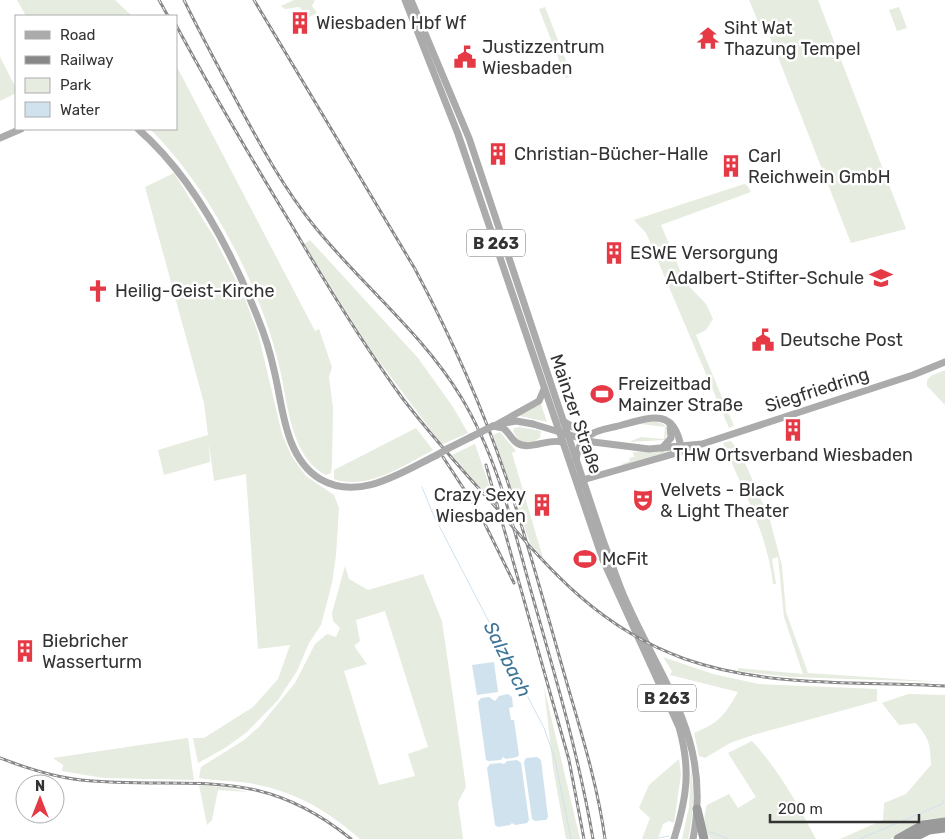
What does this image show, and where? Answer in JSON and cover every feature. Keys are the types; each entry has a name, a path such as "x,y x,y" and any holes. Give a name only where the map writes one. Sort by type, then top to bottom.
{"highway":[{"path":"697,809 704,839"},
{"path":"898,839 923,825 945,822"},
{"path":"912,839 929,830 945,828"}],"main road":[{"name":"Mainzer Straße","path":"405,0 474,151 576,460 578,480 615,580 660,667 686,725 695,763 697,809 693,839"},
{"name":"Mainzer Straße","path":"411,0 484,208 562,442 594,514 623,606 671,708 682,740 687,763 685,796 674,839"},
{"path":"0,138 19,130"},
{"path":"139,130 183,178 232,260 257,316 268,348 291,441 308,468 318,478 330,483 360,487 382,481 495,426 539,402 543,396 544,389"},
{"path":"484,208 487,204 492,205"},
{"name":"Siegfriedring","path":"521,421 593,442 638,448 660,449 681,447 702,444 913,375 945,362"},
{"path":"562,421 576,430 592,434 650,417 663,418 670,422 678,432 681,447"},
{"path":"495,426 521,421"},
{"path":"511,436 512,426 521,421"},
{"path":"660,449 671,438 670,422"},
{"path":"495,426 503,428 522,445 554,440 562,442"},
{"path":"576,460 580,447 592,434"},
{"path":"578,480 685,451 702,444"}],"green space":[{"path":"17,0 115,0 131,15 25,15"},
{"path":"294,0 315,0 312,6 317,13 309,17 299,7 285,9 281,6"},
{"path":"749,0 818,0 906,229 851,243 767,29 765,29 764,25 760,26"},
{"path":"545,7 572,76 566,78 539,9"},
{"path":"899,7 907,28 897,31 889,10"},
{"path":"0,57 15,86 15,94 0,101"},
{"path":"178,69 315,331 319,329 332,367 329,377 333,408 331,473 326,475 314,467 298,443 289,414 272,338 247,273 212,209 172,153 151,130 178,130"},
{"path":"174,173 214,237 243,294 258,333 282,434 292,457 306,476 334,495 339,508 332,583 321,625 309,643 297,671 278,700 247,732 225,748 198,763 193,738 204,738 253,707 278,679 290,645 258,649 246,474 214,481 209,443 210,462 164,475 158,450 208,435 204,403 145,187"},
{"path":"744,184 747,185 751,192 661,225 685,282 706,304 713,319 706,330 696,335 734,426 729,428 646,233 634,220"},
{"path":"310,240 418,358 453,407 468,433 443,444 440,442 370,349 304,244"},
{"path":"945,370 945,405 927,386 927,380 931,376"},
{"path":"541,404 547,422 520,416 520,415"},
{"path":"655,421 663,424 668,429 665,440 629,442 641,437 664,439 665,427 641,424"},
{"path":"520,427 541,431 540,438 531,443 520,443 513,431 514,428"},
{"path":"416,428 433,450 398,469 373,479 347,482 334,479 334,470"},
{"path":"500,432 516,451 512,453 543,558 530,543 494,438 493,435"},
{"path":"731,441 742,456 770,520 782,566 786,612 808,673 942,682 791,677 738,671 738,668 803,674 784,617 778,557 772,559 776,584 773,584 766,548 760,530 723,443"},
{"path":"475,444 494,499 491,500 452,455"},
{"path":"678,450 623,466 622,464 630,461 629,458 634,457 633,452"},
{"path":"345,566 349,579 368,590 423,574 442,621 466,787 458,802 463,839 360,839 322,810 295,796 249,783 199,778 201,767 244,740 259,727 295,683 315,644 327,634 336,637 340,628 333,621 332,613","holes":["385,611 428,747 408,754 415,776 379,785 344,671 367,664 354,646 360,641 356,620"]},
{"path":"663,657 713,674 759,684 877,689 877,701 753,735 730,743 705,758 699,756 694,733 716,722 729,707 738,692 670,675 672,671"},
{"path":"544,687 580,839 566,839 553,768"},
{"path":"908,694 945,695 945,818 927,819 890,839 840,839 883,820 884,803 906,794 931,765 927,738 921,729 916,723 899,725 882,703"},
{"path":"188,738 194,780 103,778 62,771 63,765 53,758"},
{"path":"752,741 779,776 816,839 711,839 708,835 704,822 707,805 729,794 738,808 756,797 728,753"},
{"path":"679,759 681,774 674,823 669,821 663,824 658,839 642,839 650,818 639,808 649,785"},
{"path":"691,767 693,794 691,821 688,839 682,839 689,807"},
{"path":"199,785 231,788 248,792 218,790 212,820 207,825"}],"water":[{"path":"494,662 498,692 477,695 472,665"},
{"path":"508,694 512,697 513,707 509,708 511,720 514,720 519,755 517,757 506,759 503,757 501,760 489,761 486,760 478,702 481,698 489,697 495,701 499,696"},
{"path":"537,757 541,760 548,817 546,820 535,821 532,819 524,762 526,758"},
{"path":"517,760 521,763 529,820 527,823 515,825 512,823 498,827 495,825 487,768 490,764 504,764 507,761"}],"waterway":[{"name":"Salzbach","path":"422,487 433,514 544,728 555,759 571,839"},
{"path":"860,839 942,804 945,799"},
{"path":"710,832 729,839"},
{"path":"659,838 669,836"}],"railway":[{"path":"159,0 167,15"},
{"path":"184,0 268,158 302,211 333,248 410,330 445,374 474,420 495,469 512,521 566,718 581,778 593,839"},
{"path":"254,0 415,269 441,319 476,397 497,450 528,547 586,752 602,817 605,839"},
{"path":"178,29 232,125 318,269 359,335 403,399 435,439 534,551 556,574 601,614 626,631 654,646 685,659 748,675 814,681 945,686"},
{"path":"443,457 479,512 514,583"},
{"path":"486,465 569,760 584,839"},
{"path":"0,758 40,772 81,780 120,783 189,783 253,789 284,799 317,815 351,839"}],"place":[{"name":"Wiesbaden Hbf Wf","path":"300,23"},
{"name":"Siht Wat Thazung Tempel","path":"708,38"},
{"name":"Justizzentrum Wiesbaden","path":"465,57"},
{"name":"Christian-Bücher-Halle","path":"498,154"},
{"name":"Carl Reichwein GmbH","path":"731,166"},
{"name":"ESWE Versorgung","path":"614,253"},
{"name":"Adalbert-Stifter-Schule","path":"881,278"},
{"name":"Heilig-Geist-Kirche","path":"98,291"},
{"name":"Deutsche Post","path":"763,340"},
{"name":"Freizeitbad Mainzer Straße","path":"602,394"},
{"name":"THW Ortsverband Wiesbaden","path":"793,430"},
{"name":"Velvets - Black & Light Theater","path":"643,500"},
{"name":"Crazy Sexy Wiesbaden","path":"542,505"},
{"name":"McFit","path":"585,559"},
{"name":"Biebricher Wasserturm","path":"25,651"}]}
